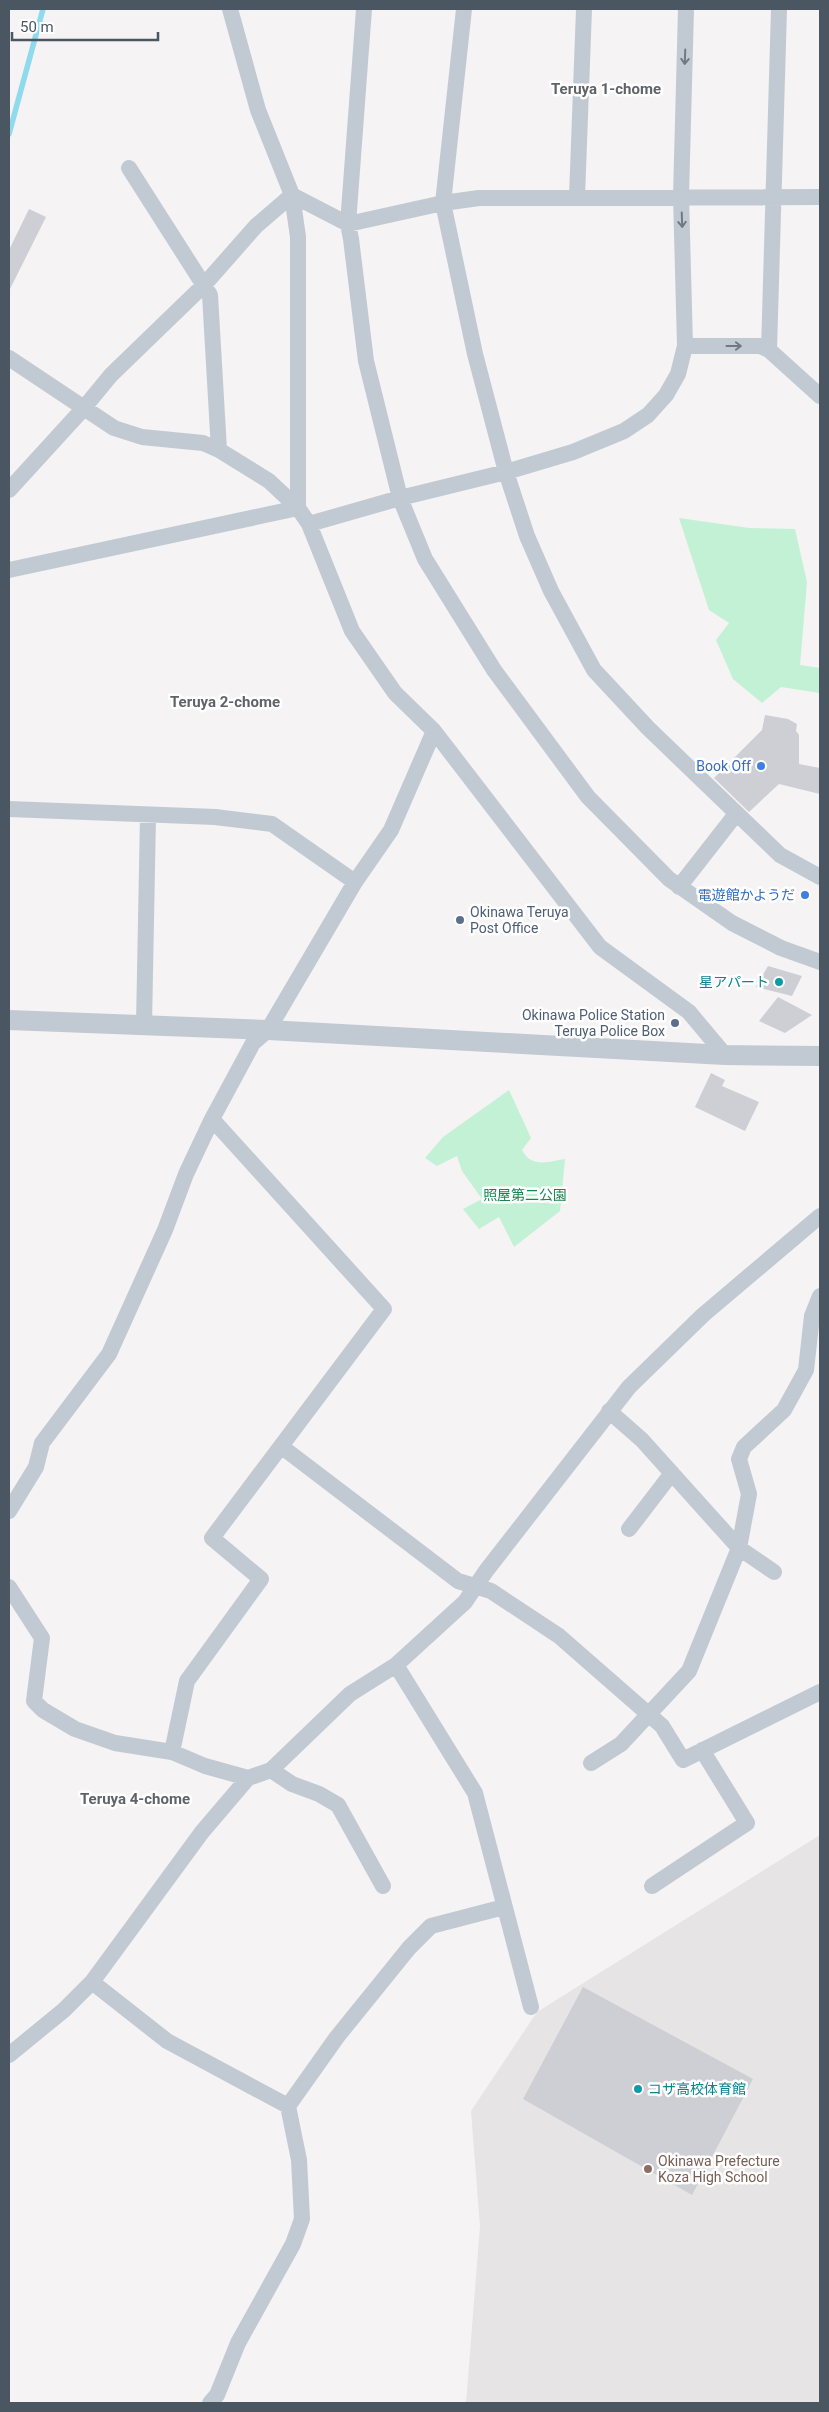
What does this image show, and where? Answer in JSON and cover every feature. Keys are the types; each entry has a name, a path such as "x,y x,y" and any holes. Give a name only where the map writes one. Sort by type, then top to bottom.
{"street":[{"path":"230,9 258,110 292,195 298,237 298,508"},
{"path":"364,9 348,224 366,360 400,498 425,559 494,670 588,797 678,886 732,923 781,948 820,962"},
{"path":"464,9 443,203 475,354 506,472 527,536 551,591 594,670 648,728 780,855 820,876"},
{"path":"577,198 584,9"},
{"path":"309,524 400,498 506,472 573,452 624,431 648,415 666,395 678,374 684,350 681,196 686,9"},
{"path":"768,350 779,9"},
{"path":"129,168 210,295 219,450"},
{"path":"292,195 348,224 443,203 479,198 820,196"},
{"path":"9,490 83,409 111,375 204,285 256,226 292,195"},
{"path":"684,350 760,346 768,350 820,396"},
{"path":"9,358 114,428 142,437 204,443 219,450 269,481 298,508 309,524 352,631 395,693 434,731 600,948 689,1012 725,1055"},
{"path":"9,570 298,508"},
{"path":"9,1511 36,1468 42,1443 109,1354 165,1230 186,1174 212,1120 253,1043 268,1030 355,882 391,830 434,731"},
{"path":"9,809 148,816 214,817 272,824 355,882"},
{"path":"678,886 736,814"},
{"path":"144,1025 148,816"},
{"path":"9,1020 268,1030 725,1055 820,1056"},
{"path":"172,1752 187,1681 261,1579 212,1538 384,1309 212,1120"},
{"path":"9,2055 64,2010 92,1982 196,1840 248,1778 270,1770 350,1694 396,1665 465,1602 609,1411 650,1366 703,1315 820,1216"},
{"path":"591,1763 621,1744 689,1671 739,1548 750,1494 739,1459 744,1447 784,1410 806,1370 812,1316 820,1296"},
{"path":"609,1411 642,1440 739,1548 774,1572"},
{"path":"282,1447 458,1581 491,1591 559,1636 662,1726 683,1760 817,1698"},
{"path":"629,1529 672,1473"},
{"path":"9,1588 42,1638 34,1701 43,1710 74,1729 115,1743 172,1752 205,1766 248,1778"},
{"path":"396,1665 475,1793 531,2007"},
{"path":"652,1886 747,1824 702,1750"},
{"path":"270,1770 292,1784 319,1794 338,1805 383,1886"},
{"path":"210,2403 217,2394 238,2343 294,2244 302,2219 299,2160 288,2106 337,2036 409,1948 431,1926 504,1907"},
{"path":"92,1982 167,2041 288,2106"}],"shaded area":[{"name":"Okinawa Prefecture Koza High School","path":"820,1835 820,2403 466,2403 480,2226 471,2111 537,2012"}],"green space":[{"path":"679,518 749,528 795,529 807,582 800,665 820,668 820,693 781,687 762,703 733,679 716,640 729,623 709,610"},
{"name":"照屋第二公園","path":"509,1090 531,1138 522,1150 526,1156 535,1162 565,1159 560,1211 514,1247 499,1217 479,1229 463,1209 482,1199 462,1171 457,1156 437,1166 425,1158 443,1137"}],"building":[{"path":"29,209 46,217 9,291 9,250"},
{"path":"765,715 788,719 797,724 799,764 820,768 820,794 779,784 749,812 714,778 762,730"},
{"name":"星アパート","path":"768,966 802,976 792,996 756,987"},
{"path":"778,997 812,1015 785,1033 759,1021"},
{"path":"711,1073 725,1080 722,1086 759,1102 745,1131 695,1107"},
{"name":"コザ高校体育館","path":"583,1987 753,2079 692,2195 523,2099"}],"waterway":[{"path":"9,134 43,9"}],"place":[{"name":"Book Off","path":"761,766"},
{"name":"電遊館かようだ","path":"805,895"},
{"name":"Okinawa Teruya Post Office","path":"460,920"},
{"name":"星アパート","path":"779,982"},
{"name":"Okinawa Police Station Teruya Police Box","path":"675,1023"},
{"name":"コザ高校体育館","path":"638,2089"},
{"name":"Okinawa Prefecture Koza High School","path":"648,2169"}],"district":[{"name":"Teruya 1-chome","path":"606,89"},
{"name":"Teruya 2-chome","path":"225,702"},
{"name":"Teruya 4-chome","path":"135,1799"}]}
